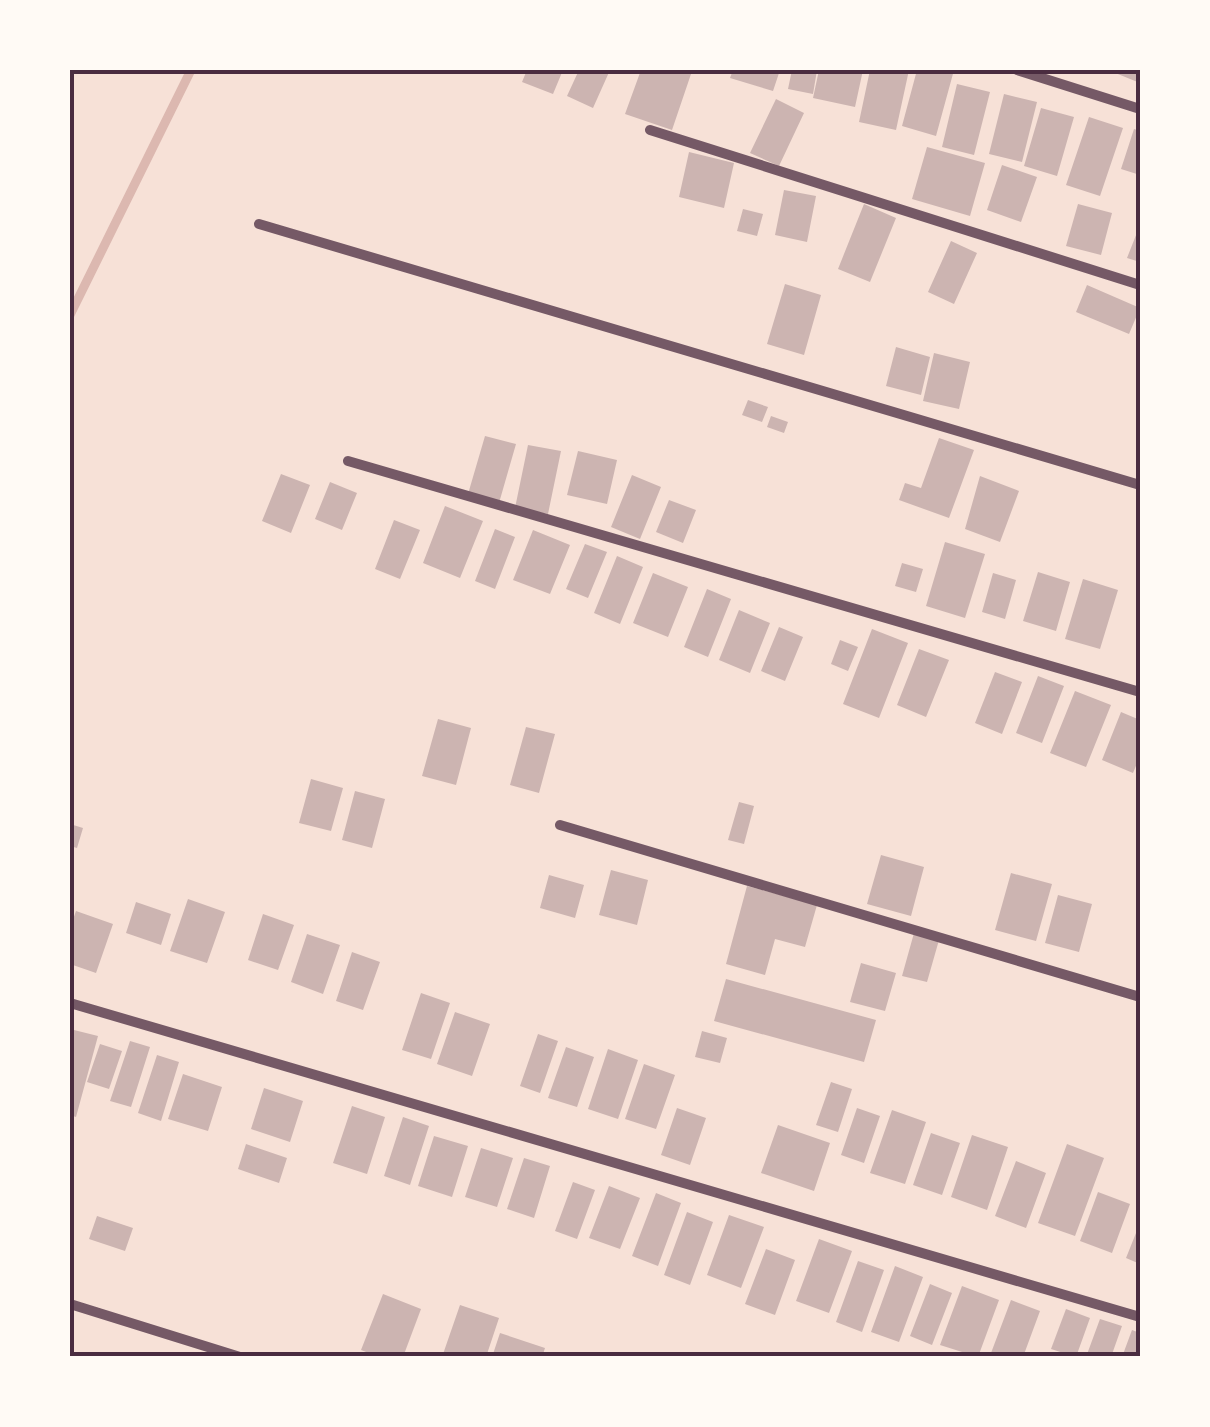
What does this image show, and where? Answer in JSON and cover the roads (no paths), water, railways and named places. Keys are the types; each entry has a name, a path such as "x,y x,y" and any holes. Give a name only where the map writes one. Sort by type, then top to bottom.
{"street":[{"path":"1017,70 1140,109"},
{"path":"650,130 1140,285"},
{"path":"258,224 1140,484"},
{"path":"348,460 1140,692"},
{"path":"560,826 1140,997"},
{"path":"70,1004 1140,1317"},
{"path":"70,1304 240,1357"}],"waterway":[{"path":"70,315 191,70"}]}
